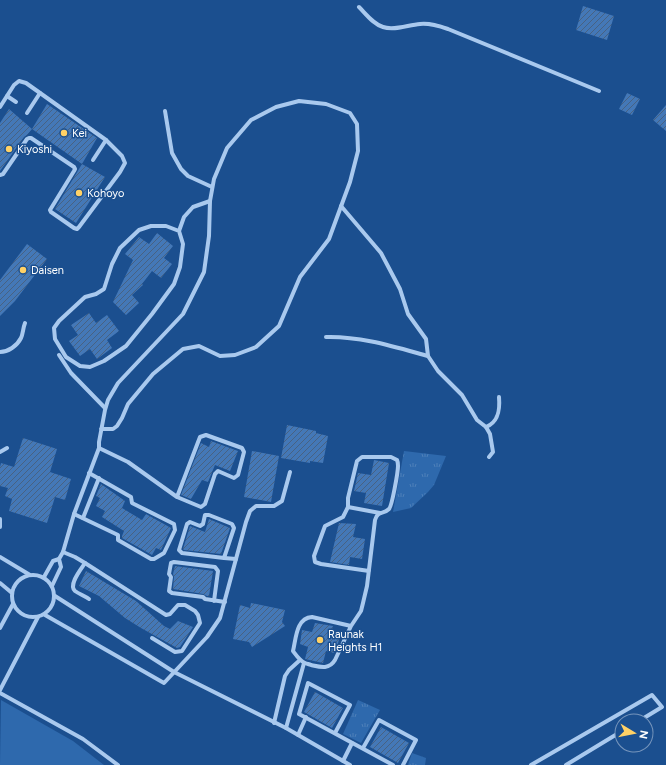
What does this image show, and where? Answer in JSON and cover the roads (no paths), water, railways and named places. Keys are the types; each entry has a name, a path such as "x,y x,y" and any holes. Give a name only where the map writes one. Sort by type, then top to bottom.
{"street":[{"path":"359,7 375,23 383,27 394,28 421,24 436,25 599,91"},
{"path":"0,108 14,85 19,82 26,83 106,140 122,156 124,163 120,172 77,228 74,228 50,210 74,171 74,167 29,138 3,174 0,175"},
{"path":"27,113 40,93"},
{"path":"7,96 16,102"},
{"path":"52,586 60,567 59,559 63,552 74,514 99,448 101,429 108,400 118,382 183,314 204,272 209,236 212,187 227,148 250,120 276,107 299,101 326,104 350,113 357,124 358,151 350,182 329,239 300,277 279,326 256,347 235,355 220,356 199,346 183,349 153,374 128,404 122,418 114,429 101,429"},
{"path":"165,111 172,153 181,168 188,176 212,187"},
{"path":"93,160 106,140"},
{"path":"179,231 166,226 151,226 138,230 120,248 112,264 104,289 96,294 85,297 59,321 54,328 55,338 66,357 80,366 90,367 104,361 126,346 174,284 180,267 184,244 179,231 184,217 193,206 210,201"},
{"path":"341,206 381,253 400,289 408,314 426,340 428,356 438,371 462,395 477,420 486,427 490,434 493,452 490,457"},
{"path":"0,352 4,352 13,347 21,338 25,323"},
{"path":"326,337 380,343 428,356"},
{"path":"59,355 71,373 105,408"},
{"path":"486,427 491,425 496,418 500,408 499,397"},
{"path":"99,448 128,462 177,497 201,507 205,504 215,474 218,471 234,478 238,475 244,452 242,448 206,435 200,437 177,497"},
{"path":"0,452 7,448"},
{"path":"351,626 312,617 306,618 300,625 293,651 304,663 327,667 333,663 360,611 367,586 369,571 375,520 376,515 386,511 391,506 398,466 397,460 391,457 362,457 357,461 348,498 348,507 343,517 325,526 314,556 315,562 321,564 369,571"},
{"path":"45,615 164,684 207,637 220,618 250,511 256,506 274,506 282,501 290,472"},
{"path":"74,514 118,535 118,540 151,559 154,559 164,552 175,530 174,524 132,503 131,496 89,473"},
{"path":"83,518 99,478"},
{"path":"348,507 380,513"},
{"path":"224,558 234,528 232,524 209,515 205,515 203,524 200,526 190,522 187,524 179,550 182,553 224,558 236,559"},
{"path":"0,519 0,527"},
{"path":"63,552 85,563 166,615 170,614 178,605 186,605 198,615 200,623 182,651 176,652 152,638"},
{"path":"0,556 30,575"},
{"path":"44,577 53,561 59,559"},
{"path":"214,601 218,570 215,567 174,562 171,563 169,574 171,577 169,591 172,593 203,597 205,599 214,601 224,602"},
{"path":"85,563 73,582 73,588 75,591 89,598"},
{"path":"30,575 44,577 50,582 55,596 51,610 38,618 26,617 20,614 13,604 12,592 14,586 18,581 30,575"},
{"path":"0,583 12,592"},
{"path":"55,596 174,672 286,728 350,765"},
{"path":"0,628 13,604"},
{"path":"0,690 38,618"},
{"path":"274,723 284,676 300,660"},
{"path":"286,728 304,663"},
{"path":"335,733 350,705 308,683 299,714 393,765"},
{"path":"0,693 83,739 118,765"},
{"path":"621,713 652,695 662,708 653,713"},
{"path":"298,735 306,717"},
{"path":"530,765 614,717"},
{"path":"363,748 380,720 416,740 403,765"},
{"path":"566,765 614,736"},
{"path":"343,761 352,743"}],"place":[{"name":"Kei","path":"64,133"},
{"name":"Kiyoshi","path":"9,149"},
{"name":"Kohoyo","path":"79,193"},
{"name":"Daisen","path":"23,270"},
{"name":"Raunak Heights H1","path":"320,640"}]}
